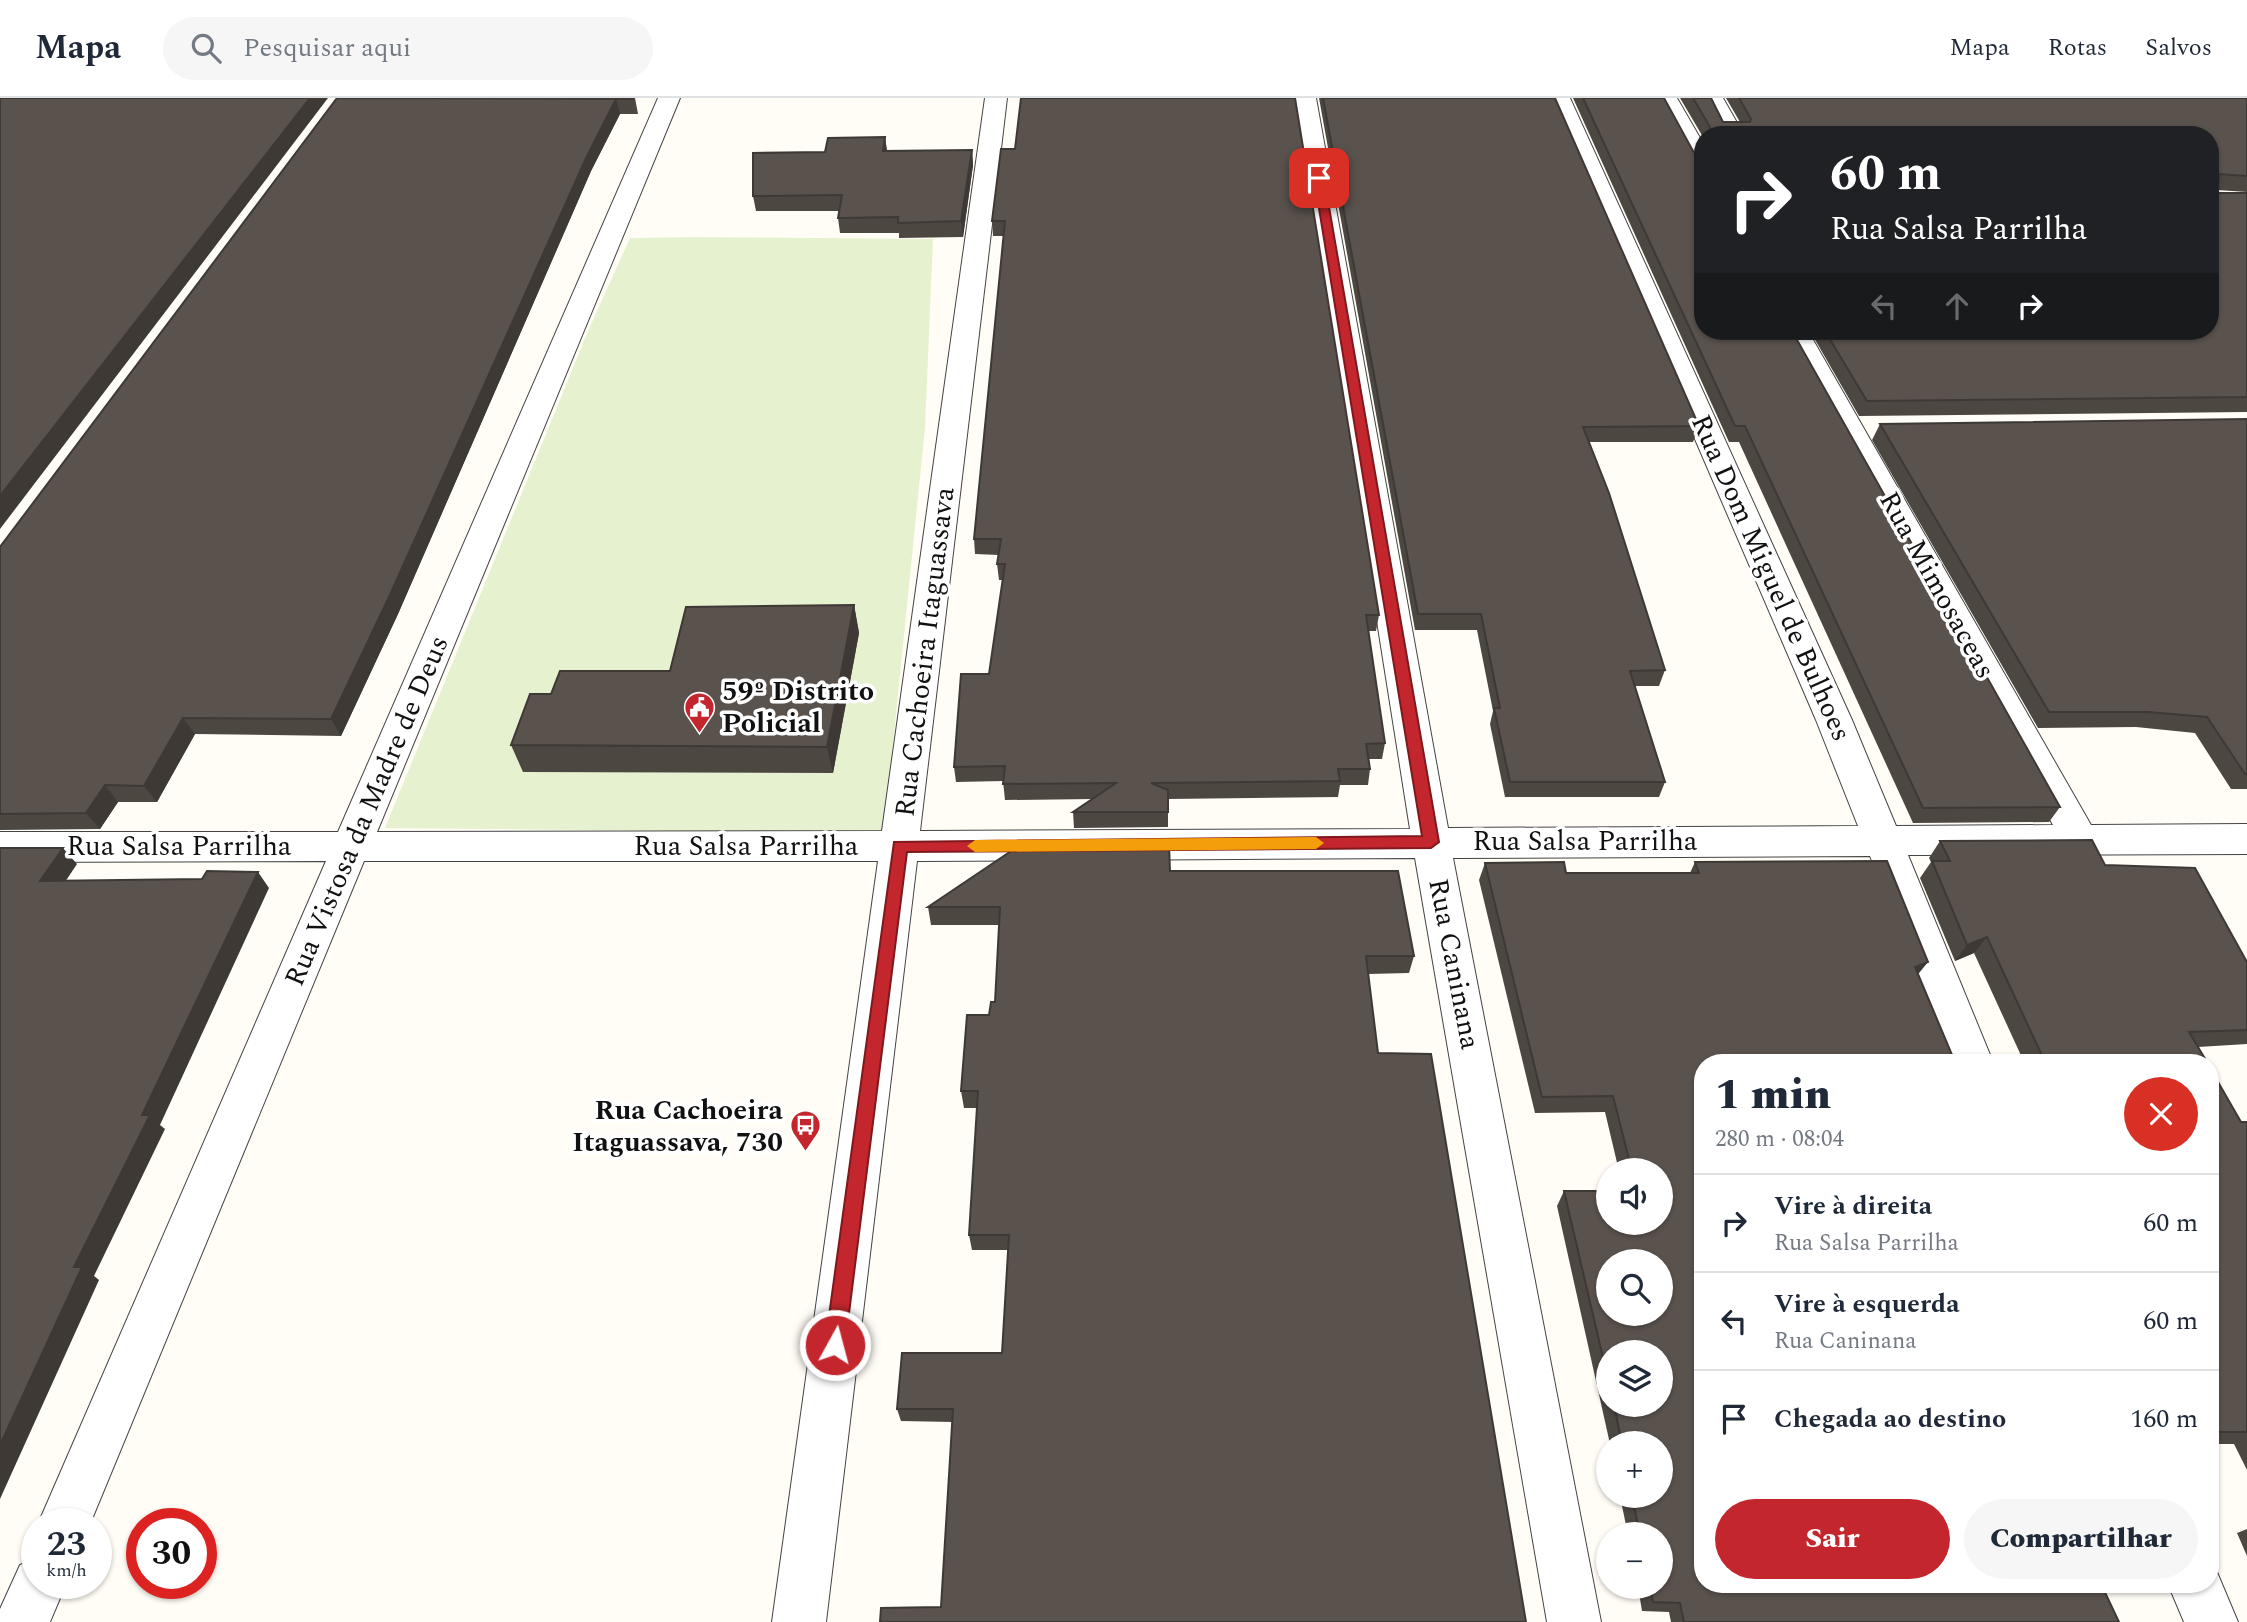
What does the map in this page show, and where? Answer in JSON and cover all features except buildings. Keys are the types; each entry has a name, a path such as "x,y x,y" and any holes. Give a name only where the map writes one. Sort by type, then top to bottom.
{"street":[{"name":"Rua Vistosa da Madre de Deus","path":"71,1508 669,98"},
{"name":"Rua Cachoeira Itaguassava","path":"799,1622 996,98"},
{"name":"Rua Caninana","path":"1305,98 1431,842 1574,1622"},
{"name":"Rua Dom Miguel de Bulhoes","path":"1559,98 1787,611 1969,1054"},
{"path":"1666,98 1694,148"},
{"path":"1712,98 1728,126"},
{"name":"Rua Mimosaceas","path":"1800,340 1862,428 2080,840"},
{"name":"Rua Salsa Parrilha","path":"0,847 900,846 2247,839"},
{"path":"2199,1593 2211,1622"},
{"path":"22,1622 32,1599"}],"green space":[{"path":"630,238 933,239 925,428 884,833 385,828 588,331"}],"slow traffic":[{"path":"975,846 1316,843"}],"place":[{"name":"59º Distrito Policial","path":"699,734"},
{"name":"Rua Cachoeira Itaguassava, 730","path":"806,1153"}],"route":[{"path":"835,1345 900,846 1431,842 1319,178"}]}
